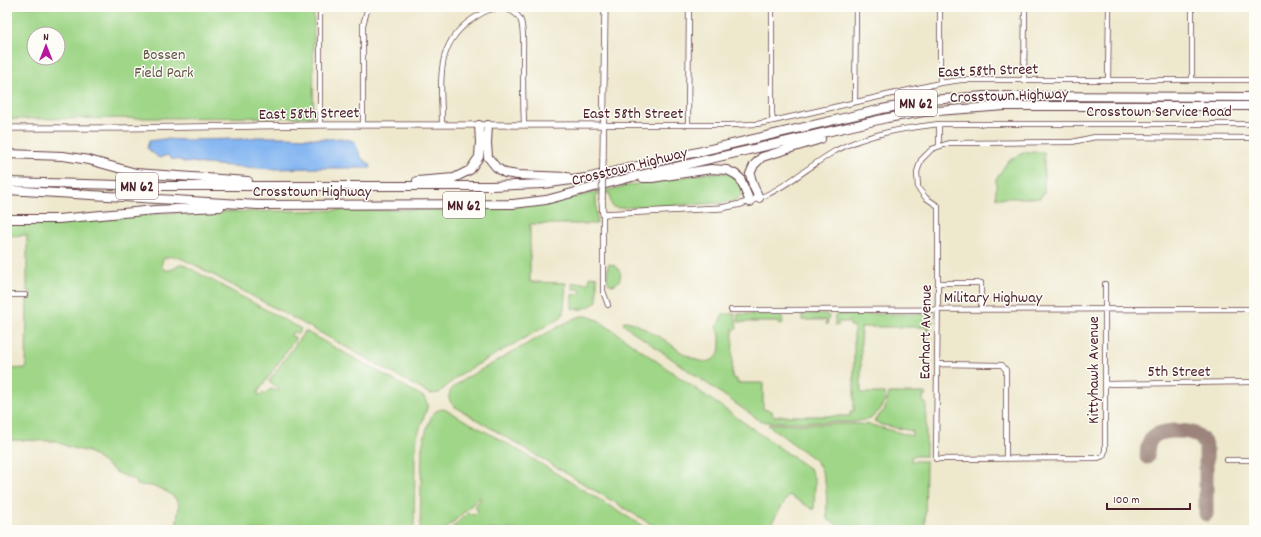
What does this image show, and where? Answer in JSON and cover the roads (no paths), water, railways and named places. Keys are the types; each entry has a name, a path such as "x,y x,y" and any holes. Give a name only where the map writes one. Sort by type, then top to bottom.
{"highway":[{"name":"Crosstown Highway","path":"7,182 165,186 491,186 543,184 586,178 882,109 931,100 985,96 1254,97"},
{"name":"Crosstown Highway","path":"7,190 258,204 513,204 546,200 632,177 887,118 924,112 1005,106 1254,106"},
{"path":"759,198 750,174 754,165 762,157 887,118"},
{"path":"358,185 454,178 470,170 479,157 479,124"},
{"path":"488,125 488,157 496,167 505,173 586,178"},
{"path":"7,154 63,156 89,160 136,173 247,181 266,186"},
{"path":"632,177 652,178 711,170 727,170 740,178 750,202"},
{"path":"7,219 58,219 155,210 258,204"}],"street":[{"path":"320,7 320,125"},
{"path":"363,125 363,25 368,7"},
{"path":"605,7 602,200 603,291 608,305"},
{"path":"688,7 688,125"},
{"path":"772,7 773,121"},
{"path":"855,102 856,7"},
{"path":"940,7 940,82"},
{"path":"1024,80 1025,7"},
{"path":"1108,80 1109,7"},
{"path":"1192,7 1192,80"},
{"path":"442,125 442,67 448,45 462,26 487,10 494,8 510,10 520,20 523,35 524,124"},
{"name":"East 58th Street","path":"7,128 479,124 757,124 940,82 968,80 1254,80"},
{"path":"939,124 939,146 950,143 1072,142 1094,137 1254,138"},
{"name":"Crosstown Service Road","path":"603,214 720,208 750,202 773,193 834,152 851,143 916,127 939,124 1254,124"},
{"name":"Earhart Avenue","path":"939,146 932,149 920,160 917,172 918,188 926,198 938,206 936,459 1006,459"},
{"path":"938,283 981,283 981,309"},
{"name":"Kittyhawk Avenue","path":"1006,459 1098,458 1104,456 1105,284"},
{"path":"7,295 25,296"},
{"name":"Military Highway","path":"731,310 1254,309"},
{"path":"937,364 1002,365 1006,370 1006,459"},
{"name":"5th Street","path":"1105,384 1254,382"},
{"path":"1228,460 1254,460"}],"water":[{"path":"257,137 341,138 354,141 362,159 370,164 371,168 272,169 193,162 186,163 171,159 168,155 159,158 147,148 149,141 163,139 241,139"}],"park label":[{"name":"Bossen Field Park","path":"164,62"}]}
